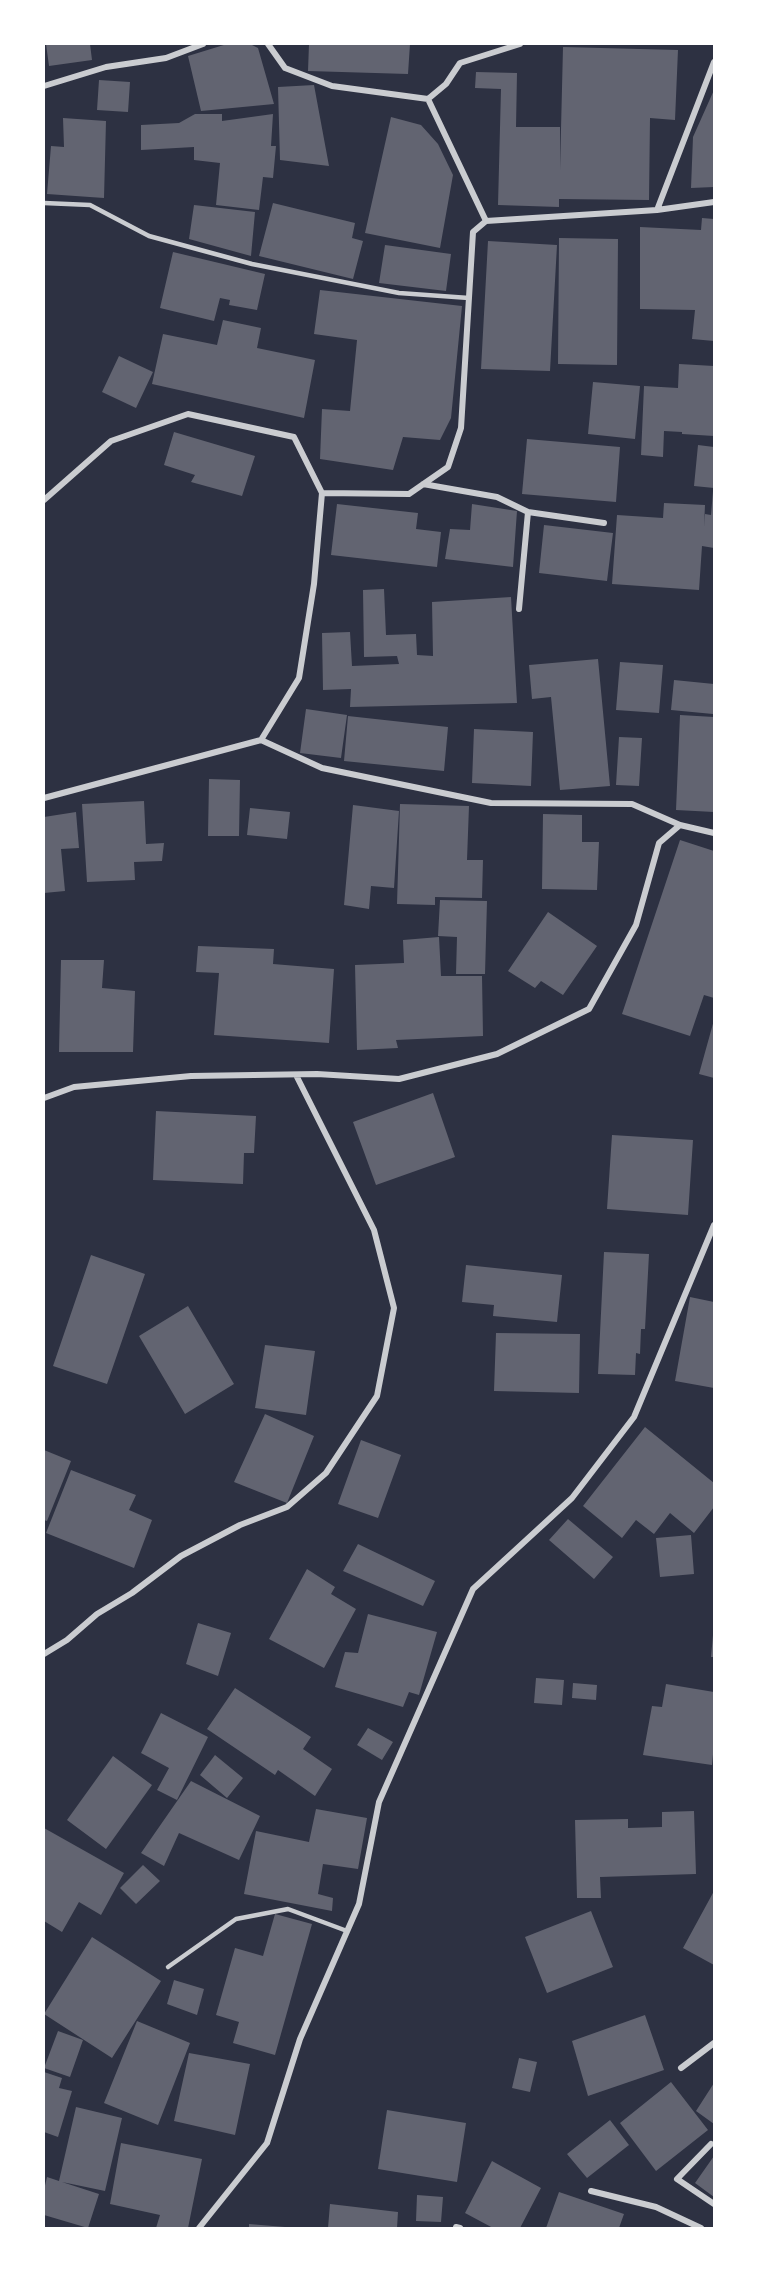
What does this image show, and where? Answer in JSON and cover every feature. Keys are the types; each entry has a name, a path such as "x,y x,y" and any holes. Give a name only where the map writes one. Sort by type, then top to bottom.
{"street":[{"path":"44,86 106,67 166,58 203,44"},
{"path":"268,44 285,68 332,86 428,99 446,84 460,63 520,44"},
{"path":"657,210 714,62"},
{"path":"428,99 486,221"},
{"path":"322,493 409,494 448,467 461,428 473,232 486,221 657,210 714,202"},
{"path":"44,500 111,441 188,414 294,437 322,493 314,584 299,678 261,740"},
{"path":"423,484 497,497 528,512 604,523"},
{"path":"519,609 528,512"},
{"path":"44,798 261,740 322,768 479,801 632,804 680,825 714,833"},
{"path":"44,1098 74,1087 191,1076 317,1074 399,1079 497,1054 589,1009 636,925 659,843 680,825"},
{"path":"44,1654 67,1640 98,1614 132,1593 181,1556 240,1525 287,1507 326,1473 377,1396 394,1308 374,1230 296,1075"},
{"path":"199,2229 267,2143 300,2039 359,1904 379,1802 473,1589 572,1498 634,1417 714,1225"},
{"path":"681,2068 714,2043"},
{"path":"711,2144 677,2179 714,2204"},
{"path":"591,2191 656,2207 701,2229"}],"lane":[{"path":"44,203 90,205 149,236 252,264 399,294 469,298"},
{"path":"168,1967 236,1919 288,1909 347,1931"}],"building":[{"path":"46,44 90,44 92,60 49,66"},
{"path":"227,44 250,44 258,48 274,104 201,111 188,56"},
{"path":"309,44 410,44 408,74 308,71"},
{"path":"563,47 678,50 675,120 650,118 649,200 559,199 559,207 498,205 501,89 475,88 476,72 517,73 516,127 560,127 560,170"},
{"path":"99,80 130,82 128,112 97,110"},
{"path":"314,85 329,166 280,160 278,87"},
{"path":"714,90 714,187 691,188 693,137"},
{"path":"195,114 222,114 222,121 273,114 271,146 276,146 273,178 263,177 259,210 216,205 220,163 194,160 194,147 141,150 141,125 179,123"},
{"path":"391,117 421,125 438,144 453,175 440,248 365,233"},
{"path":"63,118 106,121 104,198 47,194 51,146 64,147"},
{"path":"273,203 355,223 352,238 363,241 353,279 259,256"},
{"path":"194,205 255,212 251,256 189,239"},
{"path":"702,218 714,219 714,341 692,339 695,310 640,309 640,227 701,230"},
{"path":"559,238 618,239 617,365 558,364"},
{"path":"488,241 557,245 550,371 481,369"},
{"path":"385,245 451,254 446,291 379,283"},
{"path":"173,252 265,274 257,310 229,305 230,300 220,298 214,321 160,308"},
{"path":"320,290 462,306 451,418 440,440 403,437 393,470 320,459 322,409 350,411 357,340 314,334"},
{"path":"223,320 261,328 257,348 315,360 304,418 152,384 163,334 217,345"},
{"path":"119,356 153,372 136,408 102,392"},
{"path":"679,364 714,366 714,436 664,431 663,457 641,455 644,386 678,388"},
{"path":"593,382 640,386 635,439 588,434"},
{"path":"174,432 255,456 242,496 191,482 195,475 164,465"},
{"path":"527,439 620,447 616,502 522,494"},
{"path":"698,445 714,447 714,488 694,486"},
{"path":"713,491 714,548 702,546 699,590 612,584 617,515 663,518 664,503 705,505 704,527 705,514 711,515"},
{"path":"337,504 418,513 416,529 441,532 437,567 331,555"},
{"path":"472,504 517,511 513,567 445,559 450,529 470,530"},
{"path":"544,525 613,533 607,581 539,573"},
{"path":"384,589 386,635 416,634 417,655 433,656 432,602 511,597 517,703 350,707 351,689 323,690 322,633 350,632 352,666 399,664 397,656 364,657 363,590"},
{"path":"598,659 610,786 560,790 551,697 532,699 529,665"},
{"path":"620,662 663,665 659,713 616,710"},
{"path":"674,680 714,684 713,714 671,710"},
{"path":"306,709 347,715 341,758 300,753"},
{"path":"680,715 714,717 714,812 676,810"},
{"path":"348,716 448,727 444,771 344,761"},
{"path":"474,729 533,732 531,786 472,783"},
{"path":"619,737 642,738 639,786 616,785"},
{"path":"209,779 240,780 239,836 208,836"},
{"path":"144,801 146,844 164,843 162,861 134,862 135,880 87,882 82,804"},
{"path":"400,804 469,806 467,860 483,860 482,898 435,897 435,905 397,904"},
{"path":"353,805 399,811 394,888 371,886 369,909 344,905"},
{"path":"250,808 290,812 287,839 247,835"},
{"path":"76,812 79,848 61,849 65,891 44,893 44,817"},
{"path":"543,814 582,815 582,842 599,842 597,890 542,889"},
{"path":"680,840 714,851 714,998 704,995 690,1036 622,1014"},
{"path":"440,900 487,901 485,974 456,974 457,937 438,936"},
{"path":"548,912 597,946 563,995 541,981 535,988 508,971"},
{"path":"439,937 441,976 482,976 483,1036 396,1040 398,1048 357,1050 355,965 404,963 403,940"},
{"path":"198,946 274,949 273,964 334,969 329,1043 214,1035 219,973 196,972"},
{"path":"61,960 104,960 102,988 135,991 133,1052 59,1052"},
{"path":"714,1020 714,1078 699,1074"},
{"path":"433,1093 455,1157 376,1185 353,1122"},
{"path":"156,1111 256,1116 254,1153 244,1153 243,1184 153,1180"},
{"path":"612,1135 693,1140 688,1215 607,1209"},
{"path":"604,1252 649,1254 645,1329 641,1329 640,1354 636,1353 635,1375 598,1374"},
{"path":"91,1255 145,1274 107,1384 53,1366"},
{"path":"466,1265 562,1275 557,1322 493,1316 494,1305 462,1302"},
{"path":"690,1297 714,1302 714,1388 675,1381"},
{"path":"188,1306 234,1384 185,1414 139,1336"},
{"path":"496,1333 580,1334 579,1393 494,1391"},
{"path":"265,1345 315,1351 306,1415 255,1408"},
{"path":"265,1414 314,1436 287,1503 234,1482"},
{"path":"645,1427 714,1483 714,1507 694,1533 670,1513 654,1534 636,1520 622,1538 583,1506"},
{"path":"361,1440 401,1455 378,1518 338,1504"},
{"path":"44,1450 71,1461 47,1521 44,1520"},
{"path":"71,1470 136,1495 129,1510 152,1520 134,1568 46,1533"},
{"path":"568,1519 613,1557 594,1579 549,1540"},
{"path":"691,1535 694,1574 660,1577 656,1538"},
{"path":"358,1544 435,1581 423,1606 343,1571"},
{"path":"307,1569 335,1587 331,1594 356,1609 324,1668 269,1639"},
{"path":"368,1614 437,1632 419,1695 409,1692 403,1707 335,1687 345,1652 358,1653"},
{"path":"198,1623 231,1633 218,1676 186,1664"},
{"path":"713,1635 714,1657 711,1657"},
{"path":"536,1678 564,1680 562,1705 534,1703"},
{"path":"573,1683 597,1685 596,1700 572,1698"},
{"path":"666,1684 714,1692 712,1765 643,1755 652,1706 662,1707"},
{"path":"235,1688 311,1737 303,1749 332,1769 315,1796 278,1770 275,1775 207,1729"},
{"path":"161,1713 208,1737 177,1800 157,1790 169,1768 141,1753"},
{"path":"368,1728 393,1742 382,1760 357,1745"},
{"path":"215,1755 243,1778 227,1798 200,1775"},
{"path":"113,1756 152,1785 106,1849 67,1820"},
{"path":"191,1781 260,1816 239,1860 179,1833 164,1866 141,1853"},
{"path":"316,1809 367,1818 358,1869 323,1864 318,1894 333,1898 332,1911 244,1894 256,1831 309,1842"},
{"path":"694,1811 696,1874 600,1877 601,1898 577,1898 575,1820 628,1819 628,1828 662,1827 662,1812"},
{"path":"44,1828 124,1873 101,1915 79,1902 62,1932 44,1921"},
{"path":"143,1865 160,1881 136,1904 120,1888"},
{"path":"714,1891 714,1965 683,1948"},
{"path":"591,1911 613,1967 547,1993 525,1937"},
{"path":"275,1914 312,1924 275,2055 233,2043 239,2022 216,2015 235,1948 263,1956"},
{"path":"92,1937 161,1981 112,2058 44,2014"},
{"path":"174,1980 204,1989 197,2015 167,2004"},
{"path":"645,2015 664,2070 588,2096 572,2041"},
{"path":"137,2021 190,2043 158,2125 104,2103"},
{"path":"58,2031 83,2040 70,2077 44,2068"},
{"path":"189,2053 250,2064 235,2135 174,2121"},
{"path":"519,2058 537,2062 530,2092 512,2088"},
{"path":"44,2072 62,2078 59,2088 72,2091 58,2137 44,2132"},
{"path":"671,2082 708,2130 656,2171 620,2123"},
{"path":"714,2083 714,2124 696,2111"},
{"path":"76,2107 122,2118 105,2191 62,2182 99,2194 88,2228 44,2215 44,2190 47,2177 59,2181"},
{"path":"387,2110 466,2123 457,2182 378,2169"},
{"path":"610,2120 629,2145 587,2178 567,2154"},
{"path":"121,2143 202,2159 188,2228 156,2228 160,2215 110,2204"},
{"path":"714,2156 714,2197 695,2183"},
{"path":"492,2161 541,2188 520,2228 493,2228 465,2213"},
{"path":"559,2192 624,2214 619,2228 546,2228"},
{"path":"417,2195 443,2197 441,2222 416,2221"},
{"path":"330,2204 398,2212 397,2228 328,2228"},
{"path":"249,2224 285,2227 285,2228 249,2228"}]}
